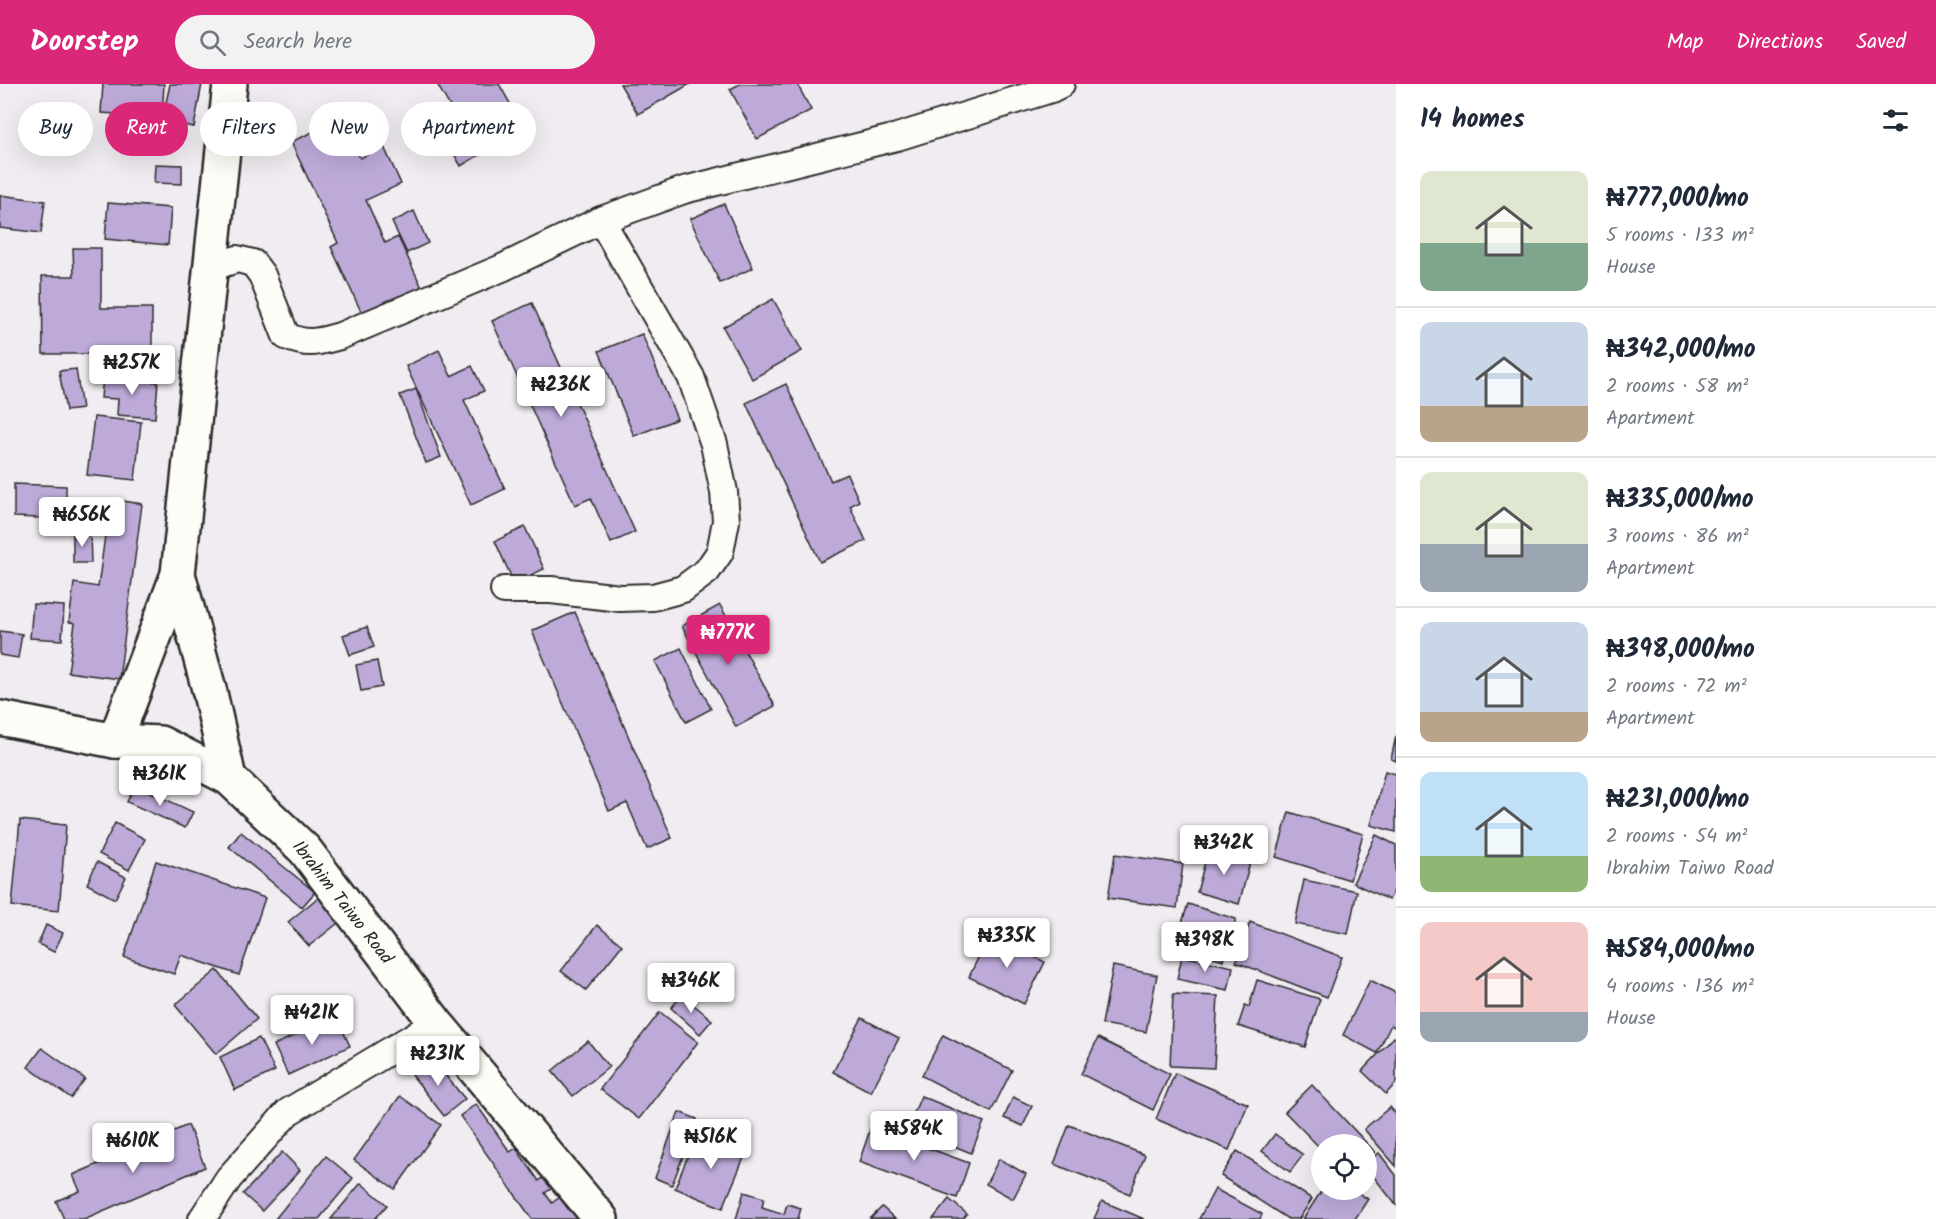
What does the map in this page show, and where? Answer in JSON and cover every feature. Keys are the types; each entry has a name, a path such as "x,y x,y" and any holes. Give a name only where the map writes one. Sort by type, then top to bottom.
{"main road":[{"path":"115,741 178,574 230,84"},
{"path":"178,574 210,693 229,778"},
{"name":"Ibrahim Taiwo Road","path":"0,718 115,741 160,743 229,778 305,850 436,1023 601,1219"}],"street":[{"path":"210,268 237,259 253,263 262,275 286,336 301,343 319,342 340,336 502,268 601,220 684,190 897,137 1052,89 1061,84"},
{"path":"504,590 551,590 620,598 653,597 683,588 707,572 720,552 726,521 724,492 714,444 691,377 601,220"},
{"path":"202,1219 229,1178 288,1112 436,1023"}],"building":[{"path":"103,84 164,84 163,102 105,102 105,113 101,113"},
{"path":"170,84 202,84 194,127 188,126 188,102 166,102"},
{"path":"437,84 499,84 509,102 447,102"},
{"path":"620,84 690,84 638,114"},
{"path":"740,84 797,84 811,110 757,139 730,89"},
{"path":"309,134 309,156 359,156 360,158 388,156 401,184 366,200 385,243 398,237 424,292 365,320 331,247 338,243 297,155 297,139"},
{"path":"455,156 478,156 461,166"},
{"path":"155,164 182,165 182,184 154,183"},
{"path":"0,195 45,201 41,233 0,228"},
{"path":"108,203 171,208 168,245 105,239"},
{"path":"724,204 753,268 720,283 690,219"},
{"path":"414,211 428,243 407,253 392,222"},
{"path":"73,248 101,248 101,308 152,308 152,354 43,354 42,276 74,276"},
{"path":"773,299 802,351 752,379 723,327"},
{"path":"532,303 635,532 611,543 591,498 575,505 492,321"},
{"path":"642,334 677,419 634,436 599,351"},
{"path":"439,350 451,376 472,366 484,391 464,400 505,489 471,505 406,366"},
{"path":"76,369 82,409 66,411 59,371"},
{"path":"103,377 158,382 155,418 117,415 118,399 101,398"},
{"path":"786,384 831,481 847,474 859,501 850,506 866,541 820,562 746,403"},
{"path":"416,389 441,457 426,463 400,395"},
{"path":"94,417 141,422 135,480 87,475"},
{"path":"14,484 66,486 66,519 14,517"},
{"path":"110,499 142,504 119,679 68,672 75,623 69,622 74,583 98,587"},
{"path":"525,527 544,569 514,583 495,541"},
{"path":"73,532 90,532 91,563 73,563"},
{"path":"33,604 64,606 62,640 30,638"},
{"path":"720,605 775,706 736,727 682,626"},
{"path":"575,612 672,838 647,849 627,803 609,811 532,631"},
{"path":"367,627 374,647 350,655 343,635"},
{"path":"0,631 22,634 18,658 0,655"},
{"path":"681,648 711,709 686,722 655,661"},
{"path":"377,661 382,687 361,691 356,665"},
{"path":"1396,736 1396,761 1391,759"},
{"path":"1385,771 1396,774 1396,832 1371,825"},
{"path":"135,785 193,812 185,828 127,802"},
{"path":"1289,812 1363,834 1350,880 1276,857"},
{"path":"20,820 66,825 59,911 12,906"},
{"path":"115,823 145,839 129,870 99,854"},
{"path":"241,832 315,892 302,907 229,847"},
{"path":"1376,835 1396,845 1396,887 1389,900 1353,883"},
{"path":"1209,847 1251,859 1239,904 1197,892"},
{"path":"1115,854 1183,864 1177,908 1108,898"},
{"path":"156,861 265,898 239,975 181,955 174,974 124,957"},
{"path":"97,862 126,877 115,899 87,884"},
{"path":"1304,880 1357,891 1348,934 1295,924"},
{"path":"321,895 342,920 309,946 288,922"},
{"path":"1188,904 1236,919 1223,960 1175,945"},
{"path":"1250,922 1342,957 1327,997 1236,962"},
{"path":"46,925 63,933 54,952 38,944"},
{"path":"597,925 622,945 586,990 561,971"},
{"path":"989,935 1045,962 1024,1004 969,977"},
{"path":"1182,956 1233,967 1228,990 1177,979"},
{"path":"1113,966 1157,975 1146,1032 1102,1024"},
{"path":"217,970 257,1019 216,1054 175,1005"},
{"path":"1257,980 1320,999 1305,1047 1238,1026 1245,1005 1249,1007"},
{"path":"1370,980 1396,993 1396,1028 1391,1025 1377,1053 1343,1035"},
{"path":"1173,994 1218,996 1214,1068 1170,1066"},
{"path":"682,995 712,1020 700,1034 671,1008"},
{"path":"660,1012 698,1042 639,1119 600,1089"},
{"path":"336,1016 350,1046 288,1075 274,1045"},
{"path":"862,1018 899,1038 871,1092 833,1072"},
{"path":"943,1035 1012,1070 991,1112 922,1076"},
{"path":"1394,1037 1396,1039 1396,1083 1386,1094 1362,1071"},
{"path":"259,1038 275,1071 235,1090 220,1057"},
{"path":"1098,1038 1170,1074 1153,1110 1081,1074"},
{"path":"588,1041 609,1067 573,1096 552,1071"},
{"path":"42,1048 85,1079 71,1098 28,1067"},
{"path":"432,1059 465,1099 444,1116 412,1075"},
{"path":"1175,1073 1248,1104 1229,1150 1156,1119"},
{"path":"1312,1085 1358,1134 1311,1134 1311,1139 1285,1112"},
{"path":"400,1096 441,1125 395,1189 354,1160"},
{"path":"921,1096 984,1122 971,1153 908,1127"},
{"path":"1013,1097 1032,1106 1023,1126 1004,1118"},
{"path":"476,1104 510,1152 516,1148 539,1181 549,1173 557,1185 545,1193 552,1203 560,1197 568,1209 576,1203 588,1219 532,1219 460,1116"},
{"path":"1390,1107 1396,1114 1396,1166 1377,1144 1377,1134 1368,1134 1364,1129"},
{"path":"679,1112 697,1119 672,1185 655,1178"},
{"path":"188,1125 205,1167 84,1219 64,1219 56,1201 80,1191 73,1175"},
{"path":"1069,1125 1145,1155 1130,1194 1054,1164"},
{"path":"871,1127 969,1163 957,1198 859,1162"},
{"path":"716,1132 741,1143 738,1151 745,1155 723,1208 675,1188 695,1138 711,1145"},
{"path":"1275,1134 1303,1155 1290,1172 1262,1151"},
{"path":"1237,1151 1311,1200 1299,1219 1288,1219 1221,1176"},
{"path":"282,1152 300,1170 262,1211 243,1194"},
{"path":"1379,1153 1396,1175 1396,1205 1377,1181 1377,1154"},
{"path":"326,1156 353,1178 319,1219 275,1219"},
{"path":"999,1159 1026,1174 1013,1199 986,1184"},
{"path":"361,1183 387,1205 375,1219 331,1219"},
{"path":"1215,1189 1262,1214 1260,1219 1199,1219"},
{"path":"744,1192 764,1198 762,1207 784,1214 787,1204 801,1208 798,1219 736,1219"},
{"path":"949,1199 967,1214 963,1219 933,1219"},
{"path":"1315,1200 1367,1200 1355,1219 1303,1219"},
{"path":"1102,1201 1144,1219 1094,1219"},
{"path":"882,1207 895,1219 870,1219"}]}
